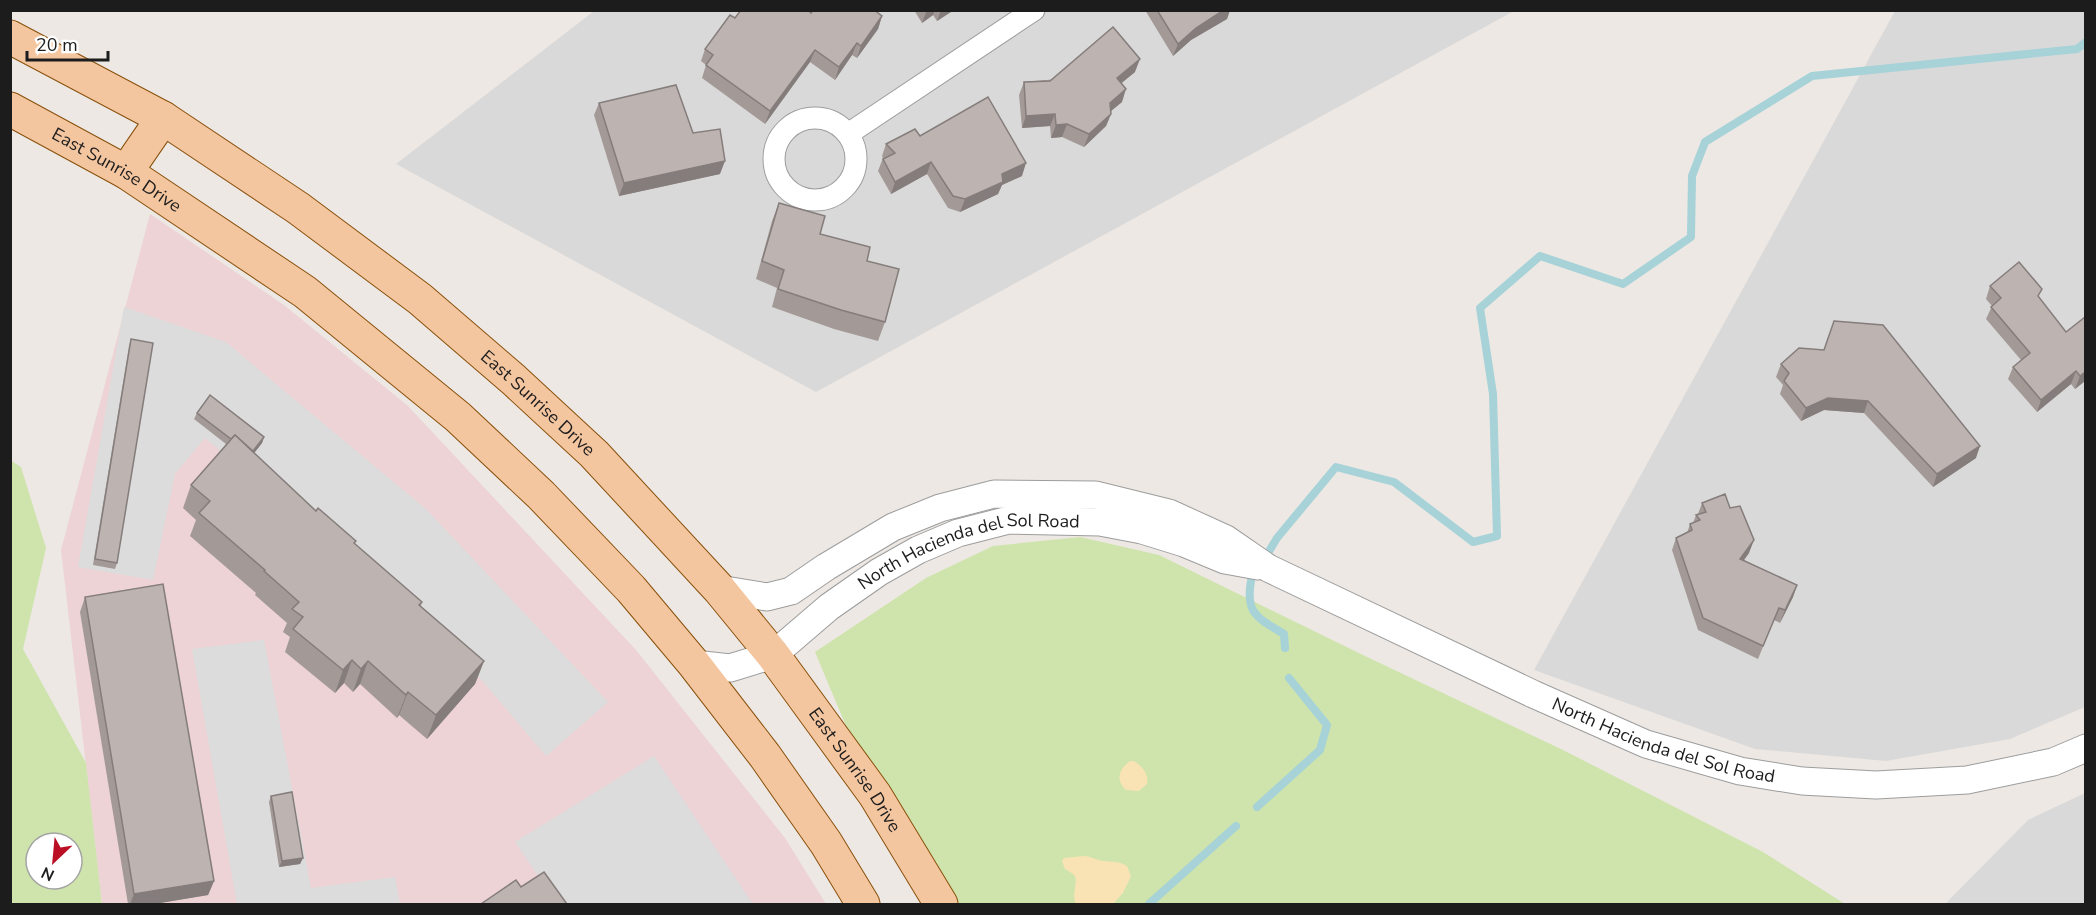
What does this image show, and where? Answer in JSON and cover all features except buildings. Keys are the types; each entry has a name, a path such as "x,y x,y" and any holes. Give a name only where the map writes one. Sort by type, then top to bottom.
{"main road":[{"name":"East Sunrise Drive","path":"10,37 163,118 298,208 420,299 514,380 594,454 719,589 772,655 874,795 941,904"},
{"name":"East Sunrise Drive","path":"10,108 126,172 305,292 458,417 541,495 631,589 694,664 765,756 826,843 863,904"},
{"path":"126,172 163,118"}],"street":[{"path":"848,134 1034,10"},
{"name":"North Hacienda del Sol Road","path":"719,589 767,597 791,591 893,527 940,508 994,494 1096,495 1169,513 1226,539 1268,568 1533,694 1646,744 1740,771 1802,781 1876,785 1967,780 2053,762 2085,748"},
{"name":"North Hacienda del Sol Road","path":"694,664 730,668 772,655 829,607 918,550 958,533 1009,520 1100,522 1143,530 1184,543 1225,560 1268,568"}],"shaded area":[{"path":"594,11 1514,11 816,392 396,164"},
{"path":"1895,11 2085,11 2085,707 2010,739 1886,761 1755,749 1534,670"},
{"path":"150,214 284,305 408,406 636,650 785,838 826,904 102,904 61,550"},
{"path":"124,307 226,342 426,509 608,702 546,756 473,670 368,572 205,438 175,474 153,580 78,567"},
{"path":"264,640 311,888 395,877 400,904 237,904 192,649"},
{"path":"654,756 753,904 557,904 515,842"},
{"path":"2085,793 2085,904 1945,904 2028,820"}],"green space":[{"path":"10,460 21,467 46,548 23,649 86,763 102,904 11,904"},
{"path":"1080,537 1159,555 1561,749 1763,852 1845,904 941,904 875,795 815,652 926,578 993,546"}],"sand":[{"path":"1130,761 1140,765 1147,777 1147,784 1139,791 1126,790 1120,783 1121,771"},
{"path":"1083,856 1118,862 1127,866 1131,876 1123,893 1113,904 1076,904 1074,896 1076,881 1073,874 1065,869 1062,861 1064,858"}],"waterway":[{"path":"1268,553 1277,538 1336,467 1394,482 1473,542 1497,536 1493,394 1480,308 1540,256 1623,284 1691,237 1692,176 1705,142 1812,76 2077,49 2086,42"},
{"path":"1251,581 1252,608 1267,624 1284,634 1285,648"},
{"path":"1257,807 1320,750 1327,725 1289,678"},
{"path":"1149,904 1236,826"}]}
